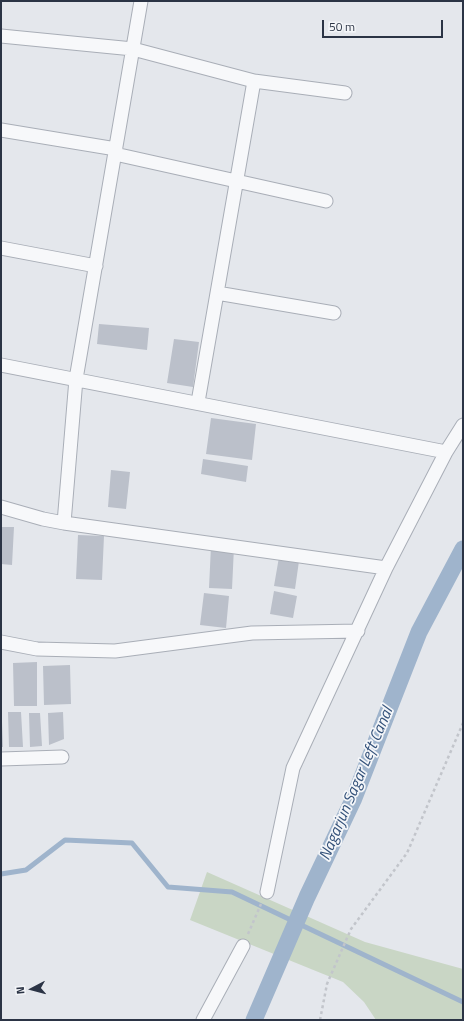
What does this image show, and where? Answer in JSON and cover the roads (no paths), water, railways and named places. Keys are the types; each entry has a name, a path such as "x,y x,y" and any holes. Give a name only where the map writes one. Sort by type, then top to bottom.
{"street":[{"path":"64,523 76,379 141,1"},
{"path":"1,36 133,50 254,81 345,93"},
{"path":"198,402 254,81"},
{"path":"1,130 115,152 326,201"},
{"path":"1,248 96,266"},
{"path":"217,293 334,313"},
{"path":"1,364 446,452"},
{"path":"266,892 293,768 386,568 446,452 463,425"},
{"path":"1,506 43,519 64,523 386,568"},
{"path":"1,642 37,649 115,651 252,633 358,631"},
{"path":"1,759 62,757"},
{"path":"203,1020 243,946"}],"waterway":[{"name":"Nagarjun Sagar Left Canal","path":"254,1020 307,897 354,798 419,632 463,549"},
{"path":"1,874 26,870 65,840 132,843 168,887 232,892 463,1002"}]}
